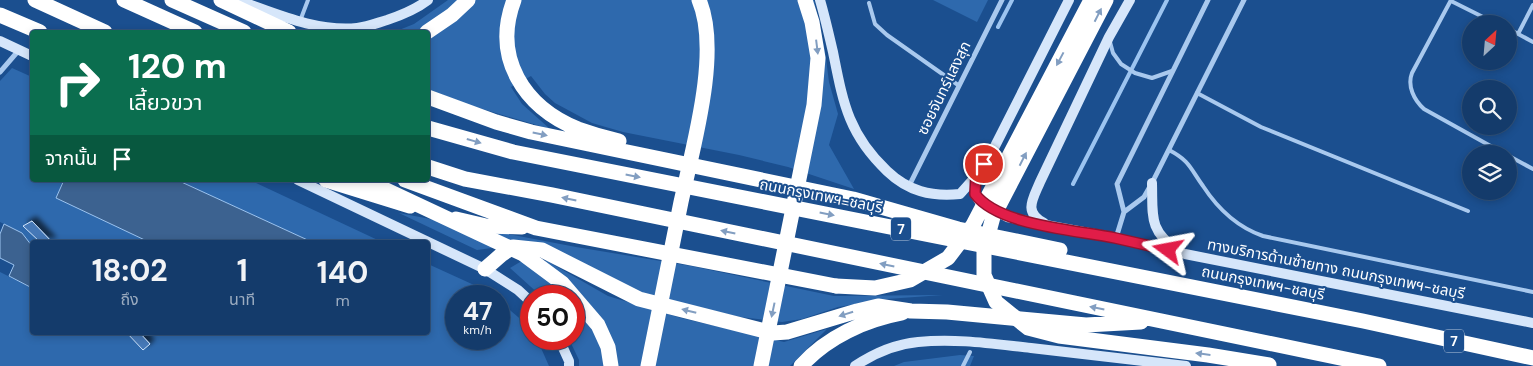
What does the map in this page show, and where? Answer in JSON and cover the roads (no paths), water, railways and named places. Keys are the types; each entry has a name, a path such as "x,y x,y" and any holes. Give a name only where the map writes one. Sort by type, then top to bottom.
{"highway":[{"path":"35,0 100,30"},
{"path":"124,0 191,30"},
{"path":"172,0 240,30"},
{"path":"221,0 294,27"},
{"path":"430,30 468,0"},
{"path":"514,0 509,16 508,57 519,82 537,104 553,115 578,129 638,145 754,169 800,182 824,193"},
{"path":"648,366 698,123 706,71 708,52 707,27 699,0"},
{"path":"761,366 814,105 818,58 812,22 805,0"},
{"path":"332,182 424,211 486,226 536,228 836,286 875,288 910,280 948,258 973,225 1091,0"},
{"path":"1106,0 993,217 984,250 984,275 996,302 1028,328 1059,336 1277,366"},
{"path":"0,15 35,30"},
{"path":"430,98 496,122 531,132 853,199 958,229 1165,273 1369,322"},
{"name":"ถนนกรุงเทพฯ-ชลบุรี","path":"430,129 513,152 1369,322 1533,358"},
{"path":"430,168 465,179 552,195 1379,366"},
{"path":"369,182 523,254 562,282 598,325 608,347 611,366"},
{"path":"410,182 536,228"},
{"path":"485,269 513,246 542,250 640,299 773,333 787,332 857,310 878,306 911,311 947,312 1086,325 1162,321"},
{"path":"801,366 825,344 857,326 887,316 911,311"}],"main road":[{"path":"237,0 294,27 339,28 357,28 400,16 428,0"},
{"path":"820,0 841,97 849,120 867,150 894,177 909,187 943,196 960,194 991,154 1069,0"},
{"path":"1051,226 1034,217 1031,211 1032,201 1109,37 1130,0"},
{"path":"0,41 30,55"},
{"name":"ทางบริการด้านซ้ายทาง ถนนกรุงเทพฯ-ชลบุรี","path":"976,175 975,194 980,202 1008,216 1185,254 1533,323"},
{"path":"302,182 424,240"},
{"path":"1152,184 1154,225 1159,235 1185,254"},
{"path":"430,243 485,269 520,292"},
{"path":"855,366 870,357 906,344 919,342 973,342 1186,366"},
{"path":"564,350 569,366"}],"street":[{"name":"ซอยจันทร์แสงสุก","path":"909,187 958,85 1002,0"},
{"path":"1116,238 1124,212 1117,184 1208,0"},
{"path":"1124,212 1144,196 1152,184 1244,0"},
{"path":"0,72 20,50"}],"lane":[{"path":"294,27 308,0"},
{"path":"1480,15 1451,0 1412,73 1410,82 1412,92 1424,109 1489,145"},
{"path":"869,3 875,24 887,35 958,85"},
{"path":"1533,5 1518,34 1533,42"},
{"path":"1109,37 1113,52 1121,64 1135,73 1152,78 1172,71"},
{"path":"1197,93 1261,127 1468,211"},
{"path":"1169,150 1187,161 1210,196 1224,212 1253,233 1533,292"},
{"path":"1517,160 1533,169"},
{"path":"964,366 970,352"}],"waterway":[{"path":"998,27 1012,0"},
{"path":"1073,184 1167,0"}]}
